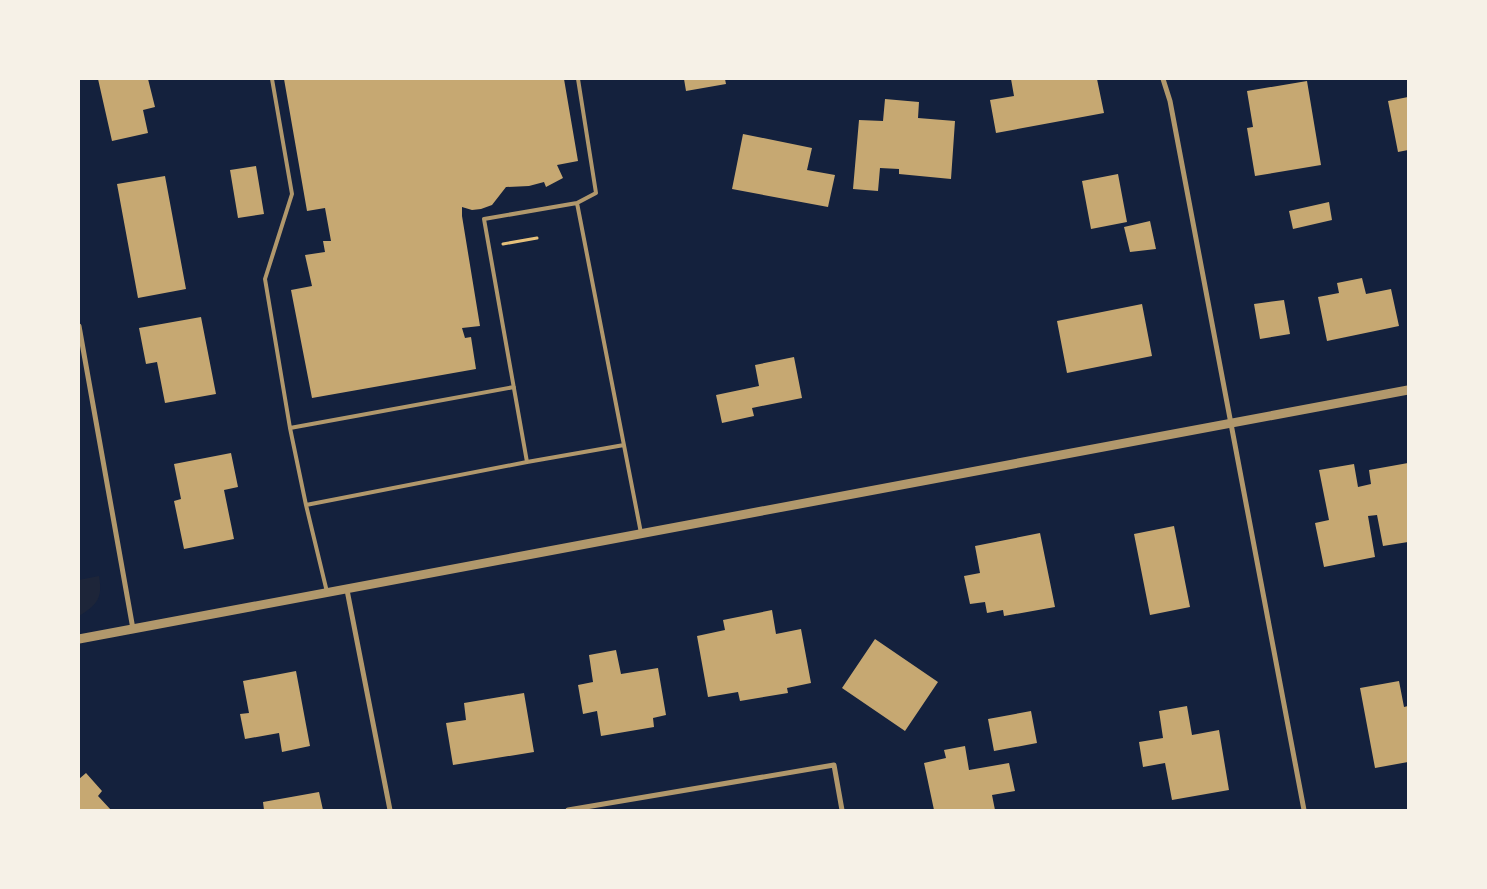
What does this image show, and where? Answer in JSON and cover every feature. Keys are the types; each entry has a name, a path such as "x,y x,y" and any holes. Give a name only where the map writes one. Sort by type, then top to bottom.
{"street":[{"path":"1163,79 1170,101 1232,421 1304,810"},
{"path":"79,326 133,629"},
{"path":"79,639 641,535 1232,421 1408,390"},
{"path":"347,590 390,810"},
{"path":"568,810 834,765 842,810"}],"lane":[{"path":"272,79 292,194 265,279 290,428 327,593"},
{"path":"527,462 484,219 577,203 596,193 578,79"},
{"path":"577,203 641,535"},
{"path":"290,428 514,387"},
{"path":"306,505 624,445"}],"path":[{"path":"489,246 536,238"}],"shaded area":[{"path":"99,576 100,590 97,600 79,616 79,580"}],"building":[{"path":"98,79 148,79 155,107 143,110 148,133 112,141"},
{"path":"284,79 564,79 578,161 557,165 563,178 546,187 544,182 529,186 506,187 492,205 472,210 462,207 480,326 462,328 465,338 471,337 476,369 312,398 291,290 312,286 305,255 325,252 323,241 331,241 325,208 307,211"},
{"path":"684,79 725,79 726,84 686,91"},
{"path":"1011,79 1097,79 1104,113 996,133 990,100 1014,96"},
{"path":"1307,81 1321,165 1255,176 1247,128 1253,127 1247,91"},
{"path":"1408,97 1408,150 1398,152 1388,101"},
{"path":"885,99 919,102 918,118 955,121 951,179 899,174 899,169 880,168 878,191 853,189 859,120 883,121"},
{"path":"743,134 812,148 807,170 835,175 828,207 732,189"},
{"path":"256,166 264,214 238,218 230,170"},
{"path":"1118,174 1127,222 1091,229 1082,181"},
{"path":"165,176 186,289 138,298 117,184"},
{"path":"1329,202 1332,220 1293,229 1289,211"},
{"path":"1150,221 1156,249 1130,252 1124,227"},
{"path":"1362,278 1366,294 1391,289 1399,326 1327,341 1318,297 1339,293 1337,283"},
{"path":"1284,300 1290,334 1260,339 1254,304"},
{"path":"1142,304 1152,356 1067,373 1057,321"},
{"path":"201,317 216,394 165,403 157,362 146,364 139,328"},
{"path":"794,357 802,398 752,408 754,416 722,423 716,395 759,386 755,365"},
{"path":"231,453 238,487 224,490 234,539 184,549 174,501 181,499 174,464"},
{"path":"1408,463 1408,542 1383,546 1377,515 1368,516 1375,557 1324,567 1315,523 1329,520 1319,470 1354,464 1358,487 1371,484 1369,470"},
{"path":"1174,526 1190,607 1150,615 1134,534"},
{"path":"1040,533 1055,607 1004,616 1003,610 987,613 985,602 970,604 964,576 980,573 975,546"},
{"path":"772,610 776,634 801,629 811,683 787,688 788,693 740,701 738,692 708,697 697,636 725,630 723,620"},
{"path":"875,639 938,682 905,731 842,688"},
{"path":"616,650 621,674 658,668 666,715 653,718 654,727 601,736 597,711 583,714 578,685 593,682 589,655"},
{"path":"296,671 310,746 282,752 279,733 245,739 240,714 249,713 243,681"},
{"path":"1399,681 1404,707 1408,706 1408,762 1375,768 1360,688"},
{"path":"524,693 534,752 453,765 446,723 466,720 464,703"},
{"path":"1187,706 1192,735 1219,730 1229,790 1172,800 1165,763 1143,767 1139,742 1163,738 1159,711"},
{"path":"1031,711 1037,743 994,751 988,719"},
{"path":"965,746 969,770 1009,763 1015,791 992,795 995,810 934,810 924,763 946,758 944,750"},
{"path":"86,773 102,791 98,796 111,810 79,810 79,779"},
{"path":"319,792 323,810 264,810 263,802"}]}
